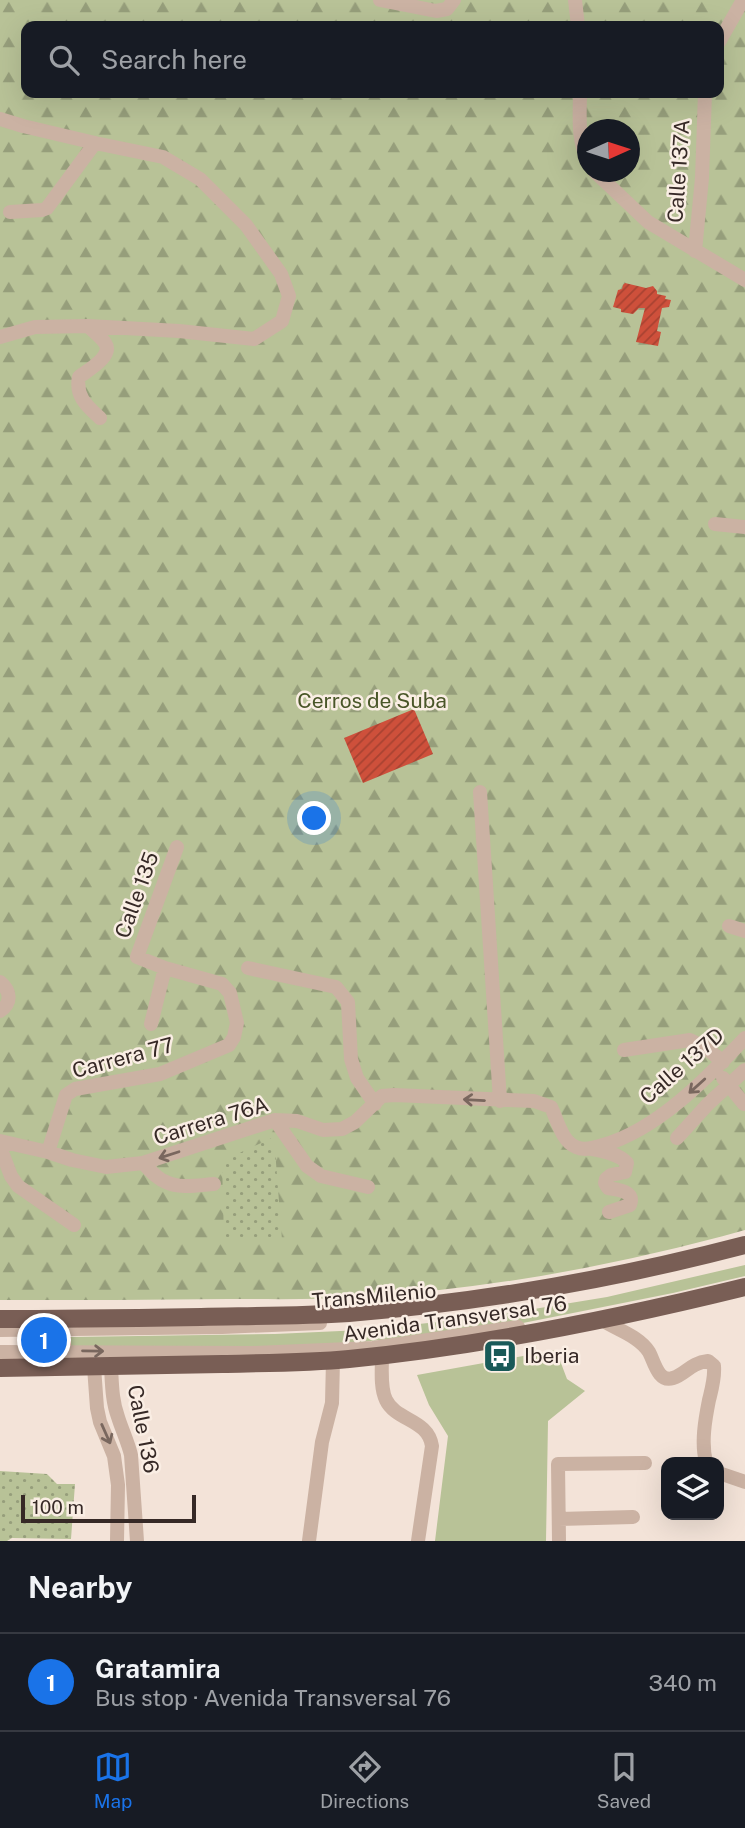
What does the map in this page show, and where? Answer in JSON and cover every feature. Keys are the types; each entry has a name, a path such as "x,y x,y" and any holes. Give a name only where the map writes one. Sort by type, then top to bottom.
{"main road":[{"name":"Avenida Transversal 76","path":"0,1319 298,1316 446,1303 594,1280 678,1263 745,1245"},
{"name":"Avenida Transversal 76","path":"0,1368 332,1360 382,1356 602,1320 745,1287"}],"street":[{"path":"380,0 436,11 447,9 454,0"},
{"path":"575,0 577,21"},
{"path":"724,32 743,0"},
{"path":"580,98 581,119"},
{"name":"Calle 137A","path":"695,251 702,178 705,98"},
{"path":"0,118 94,143 163,156 200,179 246,225 281,274 289,296 282,321 254,339 179,331 88,326 34,327 0,337"},
{"path":"10,212 47,208 94,143"},
{"path":"605,182 648,222 745,280"},
{"path":"88,326 106,343 108,350 106,355 79,377 77,386 80,396 100,418"},
{"path":"715,524 745,527"},
{"path":"480,792 500,1101"},
{"name":"Calle 135","path":"165,968 137,957 177,847"},
{"path":"729,926 745,931"},
{"path":"151,1024 165,968"},
{"name":"Carrera 77","path":"48,1152 66,1095 75,1089 160,1074 229,1045 237,1023 230,993 222,984 165,968"},
{"path":"248,968 336,987 348,1002 351,1059 357,1078 375,1104"},
{"path":"0,982 5,986 10,999 7,1006 0,1011"},
{"name":"Calle 137D","path":"591,1149 616,1142 679,1102 745,1038"},
{"path":"624,1050 690,1040 705,1046 728,1084 744,1104"},
{"path":"677,1138 728,1084 745,1070"},
{"name":"Carrera 76A","path":"0,1141 106,1167 143,1163 275,1120 297,1121 323,1130 342,1129 355,1122 382,1096 394,1095 534,1101 551,1107 568,1143 577,1148 591,1149"},
{"path":"275,1120 307,1166 321,1176 368,1187"},
{"path":"0,1147 4,1166 18,1186 74,1225"},
{"path":"591,1149 625,1159 627,1163 625,1172 611,1175 605,1184 608,1188 630,1194 632,1200 630,1205 609,1212"},
{"path":"143,1163 163,1182 214,1184"},
{"name":"TransMilenio","path":"0,1330 272,1325 401,1317 604,1286 745,1252"},
{"path":"0,1352 253,1353 373,1348 515,1328 745,1281"},
{"path":"602,1320 640,1342 648,1350 659,1374 666,1378 673,1378 698,1362 708,1361 714,1366 715,1376 708,1404 703,1447 705,1457"},
{"path":"382,1356 383,1392 387,1402 394,1410 426,1430 432,1446 418,1541"},
{"path":"309,1541 321,1442 332,1403 332,1360"},
{"name":"Calle 136","path":"103,1367 97,1408 114,1456 118,1485 117,1541"},
{"name":"Calle 136","path":"103,1367 131,1455 137,1541"},
{"path":"559,1541 558,1464 645,1463"},
{"path":"724,1475 745,1482"},
{"path":"118,1485 133,1486"},
{"path":"559,1519 633,1517"}],"green space":[{"name":"Cerros de Suba","path":"0,0 745,0 745,1230 698,1243 554,1274 457,1288 360,1297 0,1300"},
{"path":"274,1137 282,1240 224,1240 222,1161"},
{"path":"745,1265 745,1276 513,1325 327,1346 71,1346 71,1337 362,1330 485,1317 607,1297"},
{"path":"556,1350 567,1379 585,1391 548,1421 546,1541 435,1541 448,1436 429,1405 417,1375"},
{"path":"0,1471 47,1474 57,1484 75,1484 71,1539 12,1538 0,1541"}],"building":[{"path":"625,283 646,288 653,286 657,294 671,300 669,307 662,308 657,331 661,332 658,346 636,342 645,308 639,308 633,314 613,307 618,290 622,289"},
{"path":"414,709 433,754 363,783 344,738"},
{"path":"71,1337 71,1346 18,1347 18,1338"}],"place":[{"name":"Gratamira","path":"44,1340"},
{"name":"Iberia","path":"500,1356"}]}
